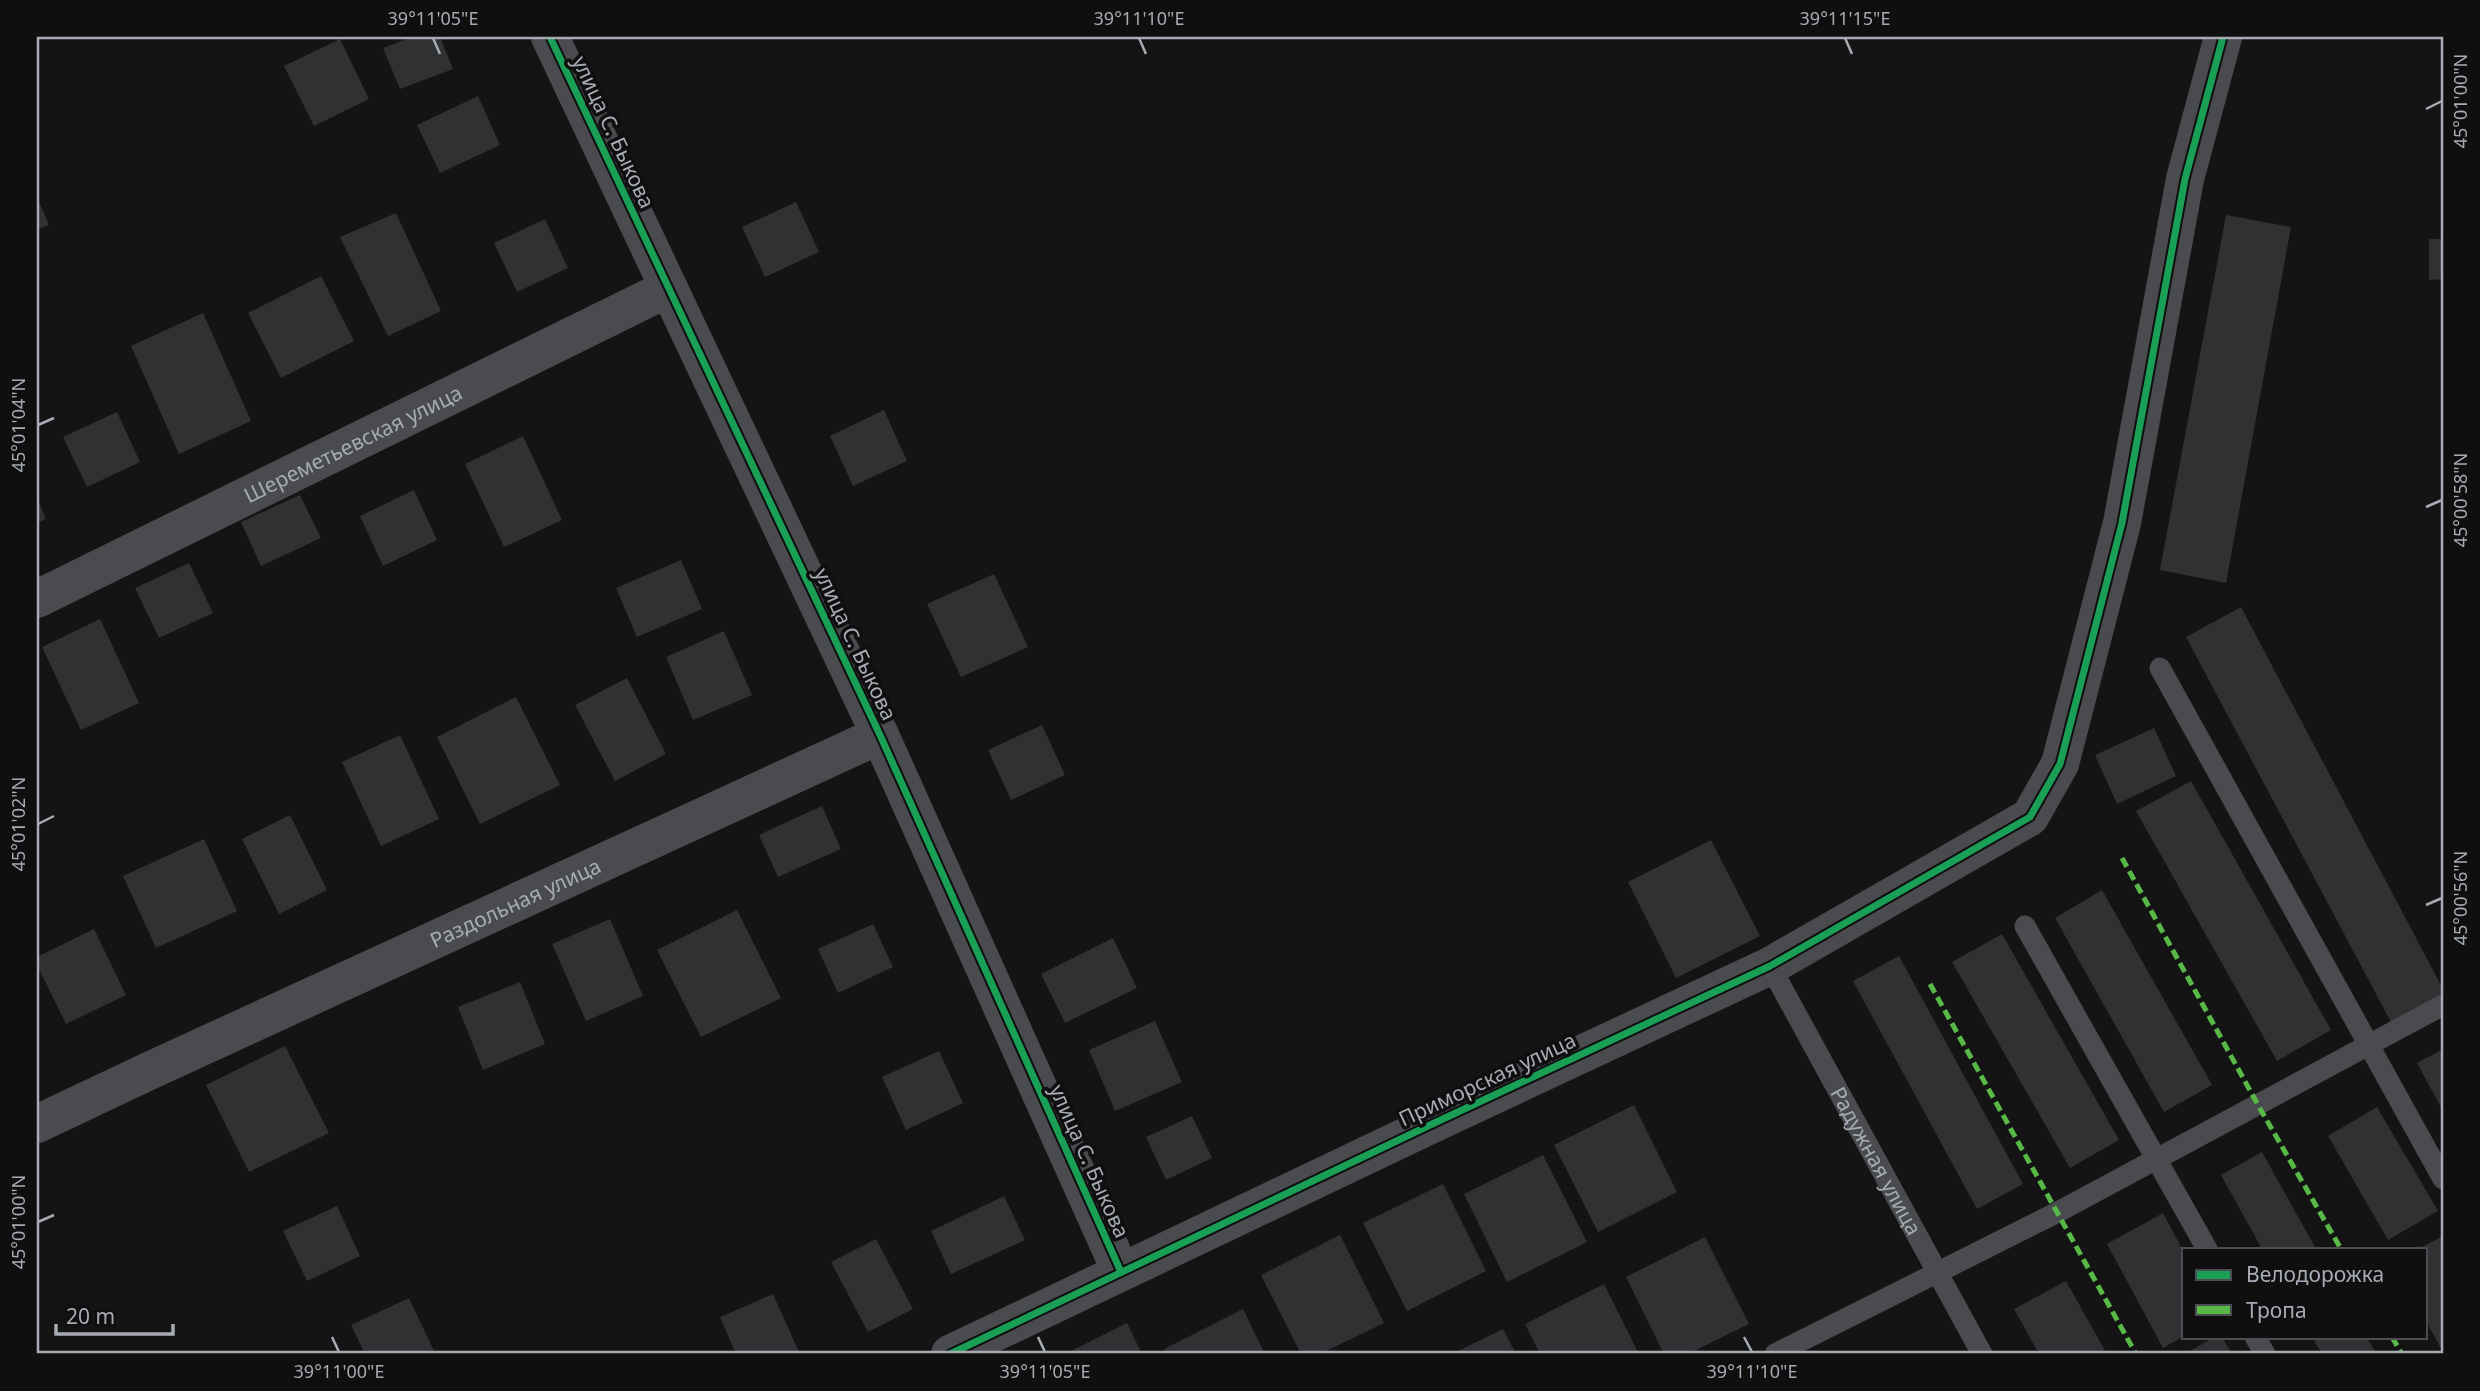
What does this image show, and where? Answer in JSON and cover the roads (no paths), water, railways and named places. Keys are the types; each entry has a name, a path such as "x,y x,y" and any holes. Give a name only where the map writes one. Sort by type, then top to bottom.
{"street":[{"name":"улица С. Быкова","path":"550,37 880,736 1121,1272"},
{"name":"Приморская улица","path":"950,1354 1770,966 2030,817 2060,764 2122,523 2185,179 2223,37"},
{"name":"Шереметьевская улица","path":"37,599 669,288"},
{"name":"Раздольная улица","path":"37,1124 880,736"}],"lane":[{"path":"2160,668 2443,1179"},
{"path":"2025,926 2206,1248"},
{"name":"Радужная улица","path":"1770,966 1982,1354"},
{"path":"1775,1354 1938,1273 2443,1006"},
{"path":"2256,1338 2265,1354"}]}
